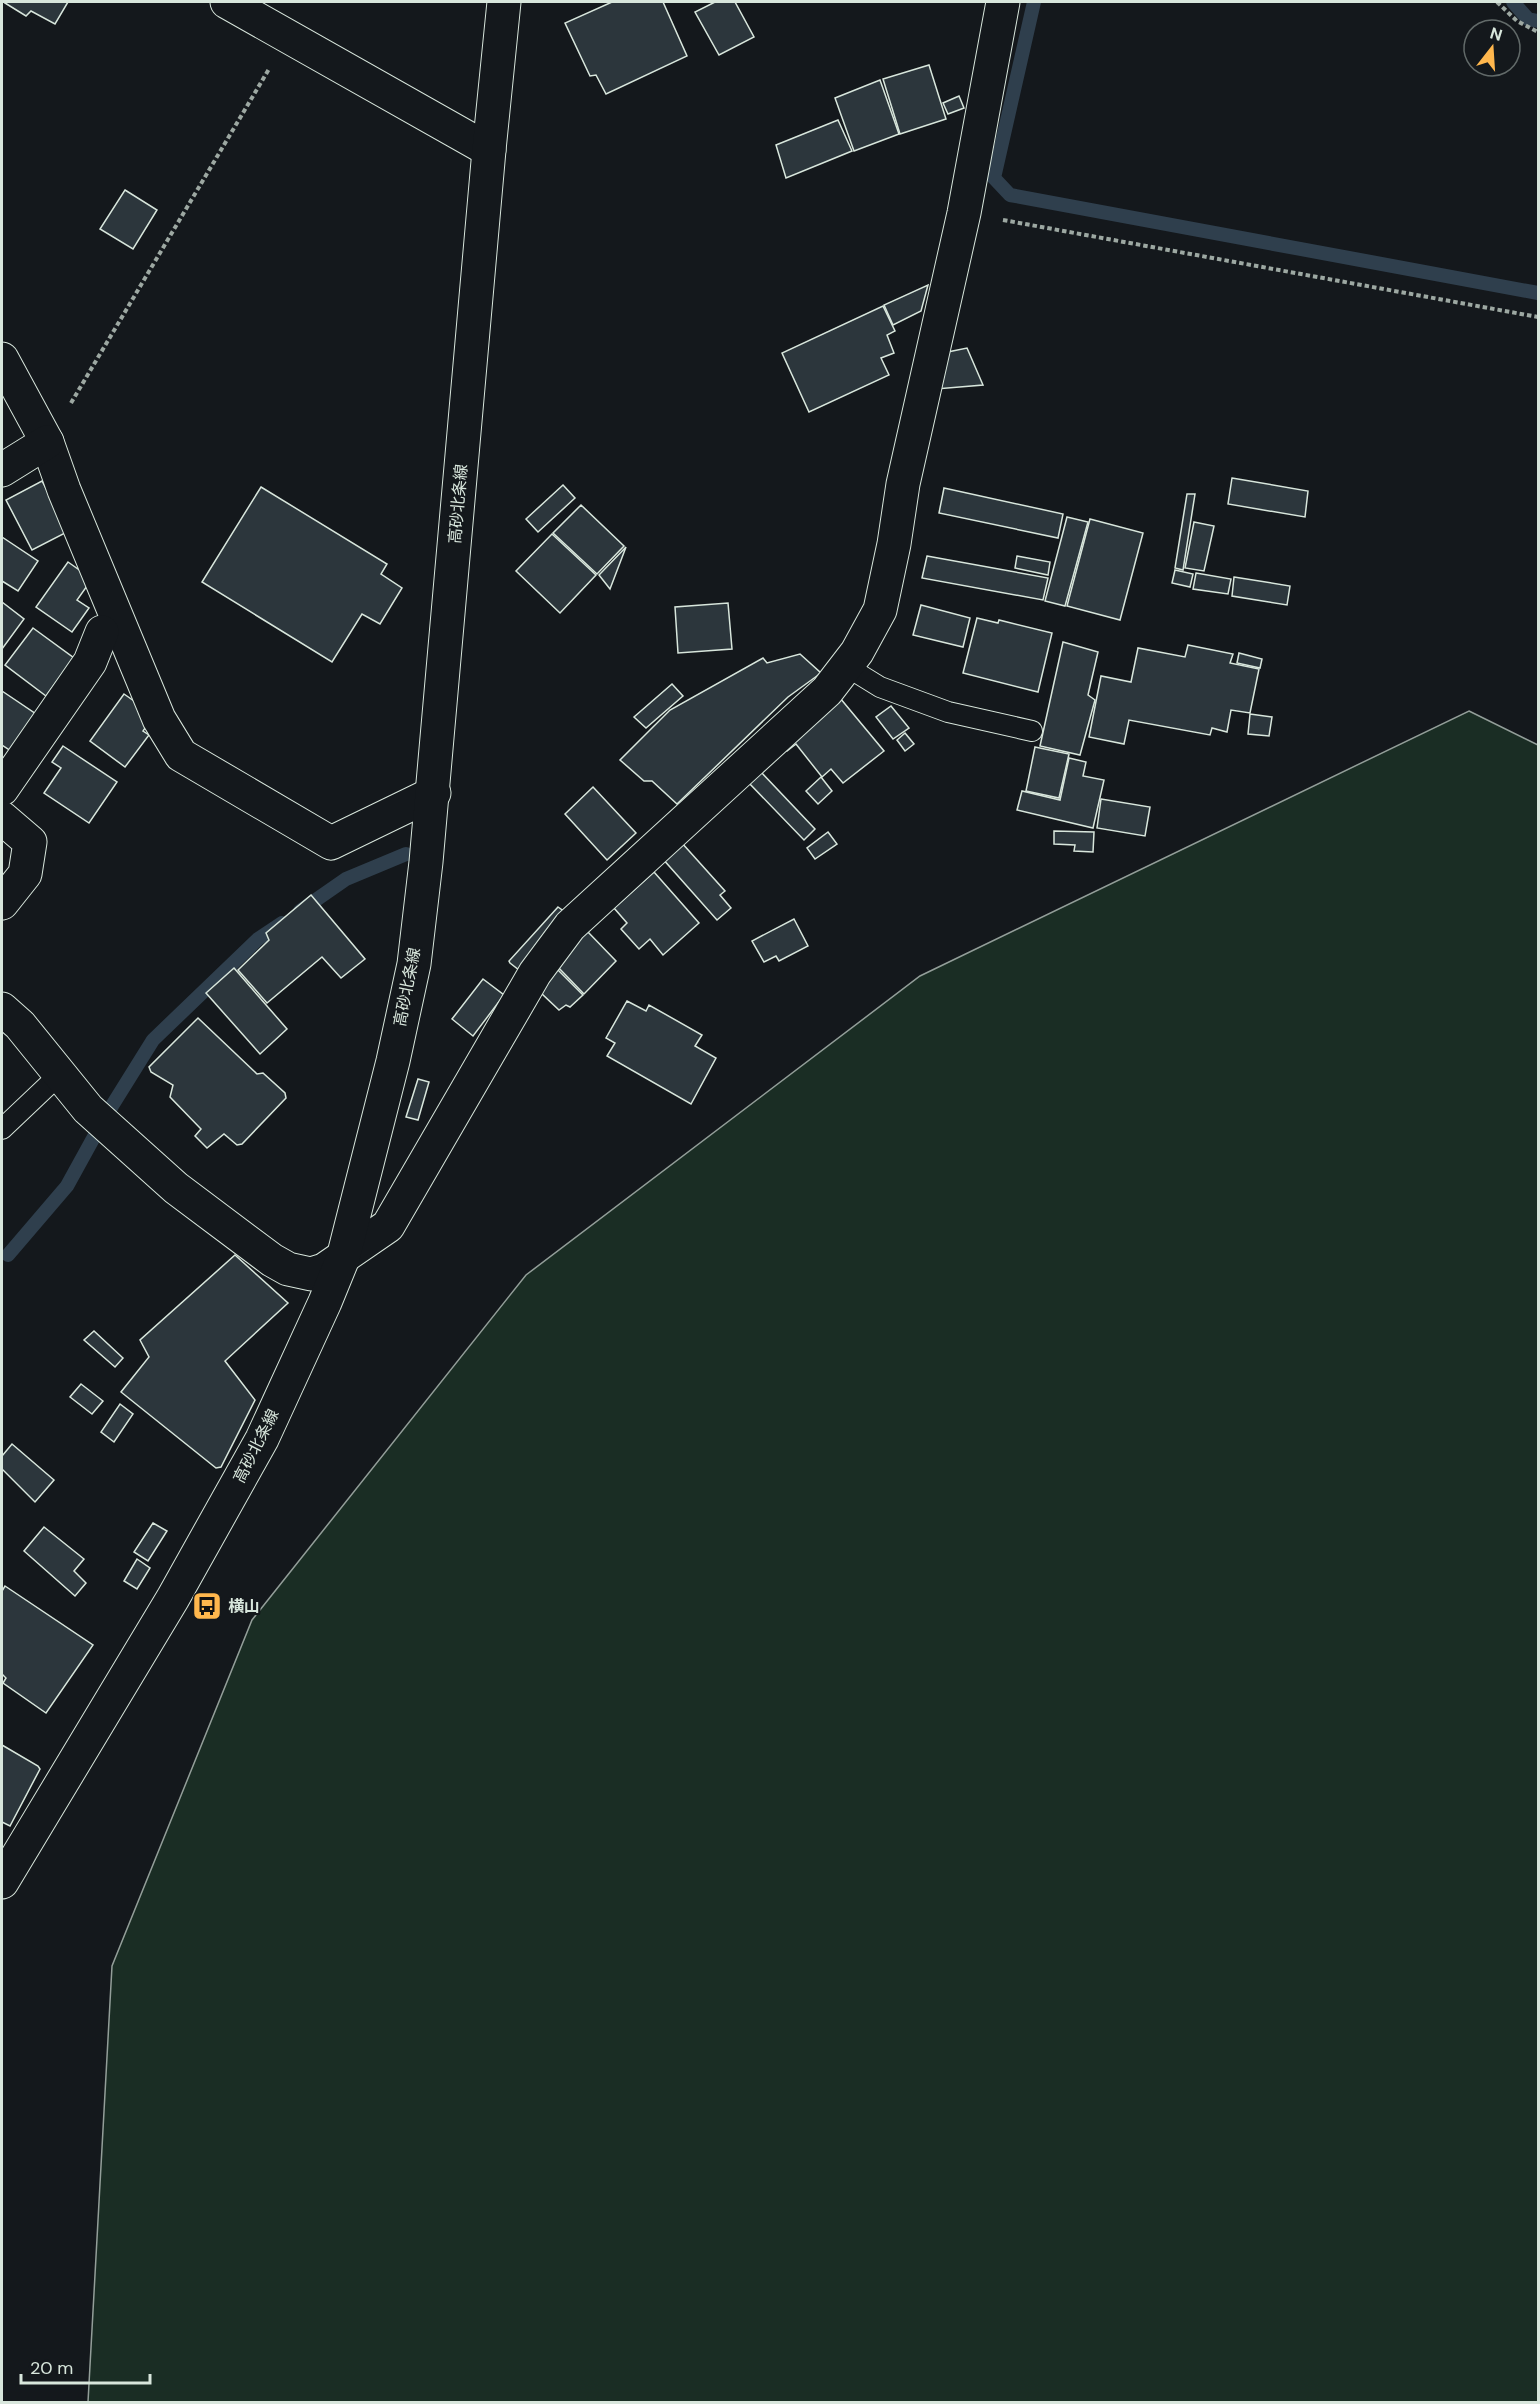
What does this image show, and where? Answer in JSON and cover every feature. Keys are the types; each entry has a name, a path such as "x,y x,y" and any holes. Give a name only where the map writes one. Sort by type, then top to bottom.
{"street":[{"path":"227,2 489,150"},
{"name":"高砂北条線","path":"2,1882 173,1598 262,1439 325,1302 343,1257 372,1147 414,964 434,793 489,150 504,2"},
{"path":"2,1009 20,1025 88,1109 115,1134 176,1188 288,1269 311,1274 324,1270 388,1226 535,973 570,926 827,691 858,652 880,610 894,544 903,484 964,213 1003,2"},
{"path":"2,359 47,442 64,490 159,718 181,755 331,843 434,793"},
{"path":"2,470 47,442"},
{"path":"2,789 90,662 102,632"},
{"path":"2,818 30,842 25,874 2,903"}],"lane":[{"path":"846,666 880,687 948,712 1032,731"},
{"path":"2,1130 60,1074"}],"path":[{"path":"1497,2 1516,21 1539,32"},
{"path":"47,442 289,37"},
{"path":"964,213 1539,317"}],"green space":[{"path":"1469,711 1538,745 1538,2402 88,2402 112,1966 252,1620 526,1275 920,976"}],"building":[{"path":"6,2 68,2 55,24 31,11 26,16"},
{"path":"612,2 663,2 687,56 606,94 596,75 590,76 565,23"},
{"path":"715,2 735,2 754,37 719,55 695,12"},
{"path":"929,65 946,119 900,134 883,79"},
{"path":"880,80 899,134 854,151 835,98"},
{"path":"959,96 964,108 948,114 943,103"},
{"path":"838,120 852,151 786,178 776,145"},
{"path":"125,190 157,210 133,249 100,229"},
{"path":"928,285 921,311 893,325 884,305"},
{"path":"883,306 895,331 887,335 894,353 881,358 889,375 809,412 782,353"},
{"path":"967,348 983,385 936,389 943,353"},
{"path":"1232,478 1308,491 1305,517 1228,504"},
{"path":"42,481 69,531 32,550 6,500"},
{"path":"563,485 575,498 538,532 526,519"},
{"path":"261,487 387,564 381,574 402,588 380,624 362,614 332,662 202,582"},
{"path":"944,488 1063,514 1058,538 939,513"},
{"path":"1187,494 1195,494 1183,570 1175,568"},
{"path":"581,505 624,546 597,574 553,533"},
{"path":"1067,517 1088,522 1065,606 1045,601"},
{"path":"1090,519 1143,533 1120,620 1067,606"},
{"path":"1194,522 1214,526 1204,571 1185,568"},
{"path":"552,534 596,575 560,613 516,571"},
{"path":"2,537 38,561 18,591 2,581"},
{"path":"626,547 610,589 599,575"},
{"path":"927,556 1048,578 1043,600 922,578"},
{"path":"1017,556 1050,562 1048,575 1015,568"},
{"path":"68,562 92,579 77,600 89,608 72,632 36,607"},
{"path":"1175,570 1193,574 1190,587 1172,583"},
{"path":"1196,573 1231,579 1228,594 1193,589"},
{"path":"1234,577 1290,586 1287,605 1232,596"},
{"path":"2,602 24,619 2,649"},
{"path":"728,603 732,649 678,653 675,607"},
{"path":"921,605 970,618 963,647 913,635"},
{"path":"977,618 998,623 999,620 1052,633 1038,692 963,673"},
{"path":"33,628 74,658 46,696 5,665"},
{"path":"1063,642 1098,652 1088,695 1095,700 1080,755 1040,746"},
{"path":"1188,645 1233,654 1230,663 1259,669 1250,713 1231,710 1227,732 1212,728 1210,735 1129,720 1124,744 1089,737 1101,676 1131,682 1138,648 1185,657"},
{"path":"1239,653 1262,659 1260,668 1237,663"},
{"path":"800,654 821,673 788,697 677,804 652,781 644,781 620,760 670,710 763,658 767,663"},
{"path":"672,684 683,696 646,728 634,717"},
{"path":"2,691 39,716 14,753 2,745"},
{"path":"124,694 154,715 143,731 149,735 125,767 90,741"},
{"path":"840,698 884,751 843,783 831,769 822,777 796,744 787,751 782,745"},
{"path":"891,706 909,728 893,739 876,717"},
{"path":"1250,714 1272,717 1269,736 1248,734"},
{"path":"905,733 914,744 905,751 897,740"},
{"path":"63,746 117,782 89,823 44,793 61,768 52,762"},
{"path":"1035,747 1069,754 1059,798 1026,791"},
{"path":"1069,758 1086,762 1083,776 1104,780 1093,828 1017,810 1022,791 1060,800"},
{"path":"760,771 815,829 804,840 748,782"},
{"path":"821,777 832,791 818,804 806,791"},
{"path":"593,787 636,833 607,860 565,814"},
{"path":"1101,799 1150,807 1145,836 1097,828"},
{"path":"1054,831 1094,832 1093,852 1074,851 1075,845 1054,844"},
{"path":"828,832 837,844 815,859 807,848"},
{"path":"681,842 725,891 720,895 731,908 717,920 662,858"},
{"path":"654,872 699,923 663,955 650,939 639,949 621,929 627,923 614,908"},
{"path":"311,895 365,959 341,978 322,957 267,1003 238,970 269,940 266,933"},
{"path":"558,907 565,912 519,970 509,961"},
{"path":"794,919 808,946 779,961 776,956 764,962 752,941"},
{"path":"587,931 616,961 584,994 554,963"},
{"path":"554,966 583,995 570,1007 566,1005 559,1010 540,992"},
{"path":"234,968 287,1029 260,1054 206,993"},
{"path":"483,979 504,995 473,1036 452,1019"},
{"path":"627,1001 646,1011 649,1005 702,1035 695,1046 716,1058 691,1104 607,1056 615,1043 606,1038"},
{"path":"198,1018 257,1074 263,1073 285,1093 286,1098 242,1144 237,1145 224,1134 207,1148 195,1136 201,1129 170,1097 173,1085 151,1072 149,1067"},
{"path":"418,1079 429,1082 418,1120 406,1117"},
{"path":"235,1255 288,1303 225,1361 255,1400 221,1467 216,1468 121,1392 149,1357 140,1340"},
{"path":"94,1331 123,1358 115,1367 84,1340"},
{"path":"81,1384 103,1401 92,1414 70,1397"},
{"path":"120,1404 133,1414 114,1442 101,1432"},
{"path":"12,1444 54,1480 35,1502 2,1469 2,1456"},
{"path":"153,1523 167,1531 148,1561 134,1552"},
{"path":"44,1527 84,1559 74,1571 86,1583 75,1596 24,1551"},
{"path":"137,1559 150,1568 137,1589 124,1581"},
{"path":"5,1586 93,1645 46,1713 3,1683 6,1678 2,1674 2,1591"},
{"path":"2,1745 40,1769 10,1826 2,1822"}],"waterway":[{"path":"1034,2 994,178 1010,195 1538,293"},
{"path":"1513,2 1528,19 1538,21"},
{"path":"300,911 346,879 406,854"},
{"path":"8,1255 67,1186 105,1117 153,1040 258,939 282,923"}],"place":[{"name":"横山","path":"207,1606"}]}
